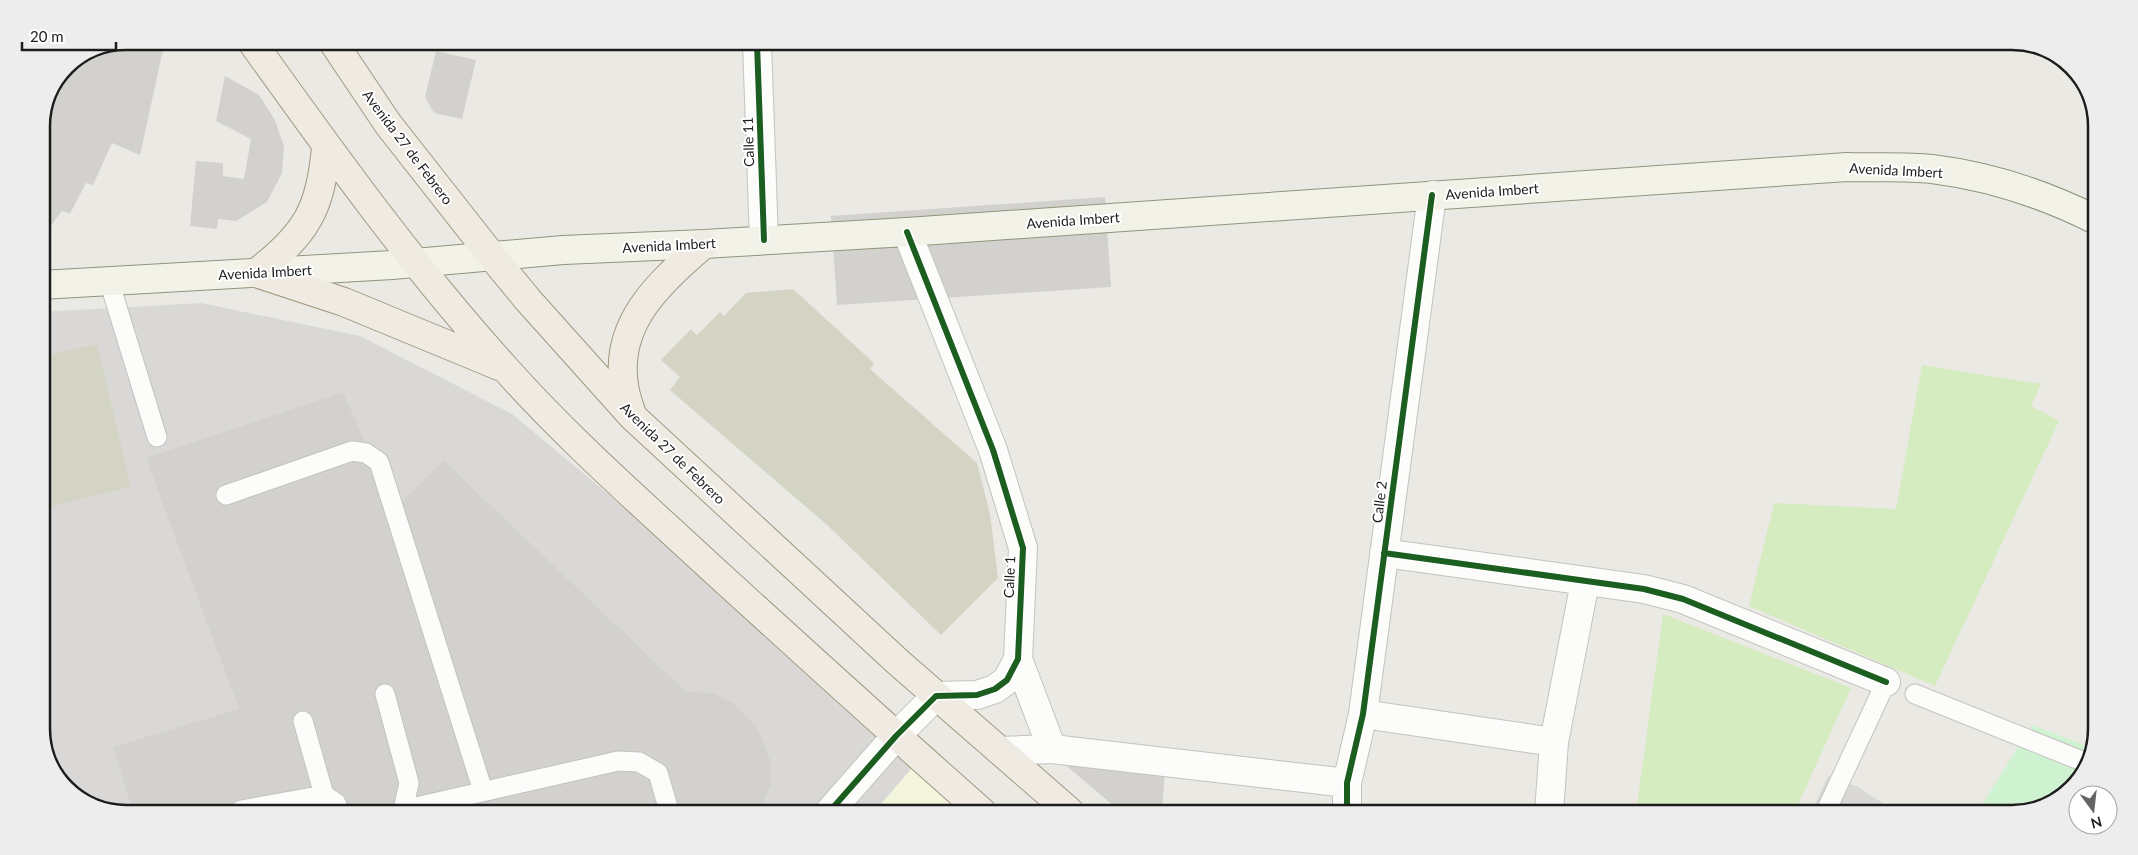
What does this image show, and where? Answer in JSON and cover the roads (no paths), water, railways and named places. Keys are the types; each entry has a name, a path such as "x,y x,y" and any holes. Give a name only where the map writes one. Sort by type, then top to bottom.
{"main road":[{"path":"258,50 326,146 415,263 505,368 580,447 974,805"},
{"name":"Avenida 27 de Febrero","path":"338,50 388,124 491,255 528,300 632,416 936,696 1060,805"},
{"path":"256,272 281,253 301,230 316,207 324,179 326,146"},
{"name":"Avenida Imbert","path":"50,284 415,263 491,255 907,232 1848,167 1931,169 1996,181 2067,206 2088,216"},
{"path":"632,416 624,384 624,352 633,323 649,295 704,244"},
{"path":"256,272 344,302 505,368"}],"street":[{"name":"Calle 11","path":"757,50 764,240"},
{"name":"Calle 2","path":"1347,805 1348,783 1363,714 1432,195"},
{"name":"Calle 1","path":"907,232 993,450 1023,548 1018,659 1007,680 995,689 977,695 936,696"},
{"path":"1384,553 1644,589 1683,599 1886,682"},
{"path":"1550,805 1554,742 1585,582"},
{"path":"1018,659 1052,749"},
{"path":"835,805 896,736 936,696"},
{"path":"1363,714 1554,742"},
{"path":"1000,751 1052,749 1348,783"}],"lane":[{"path":"109,281 157,437"},
{"path":"226,495 352,451 366,452 379,462 484,792"},
{"path":"1829,805 1886,682"},
{"path":"385,694 409,784 404,805"},
{"path":"1915,694 2081,761"},
{"path":"303,721 324,795 337,805"},
{"path":"426,805 618,761 639,762 658,773 668,805"},
{"path":"270,805 324,795"}]}
